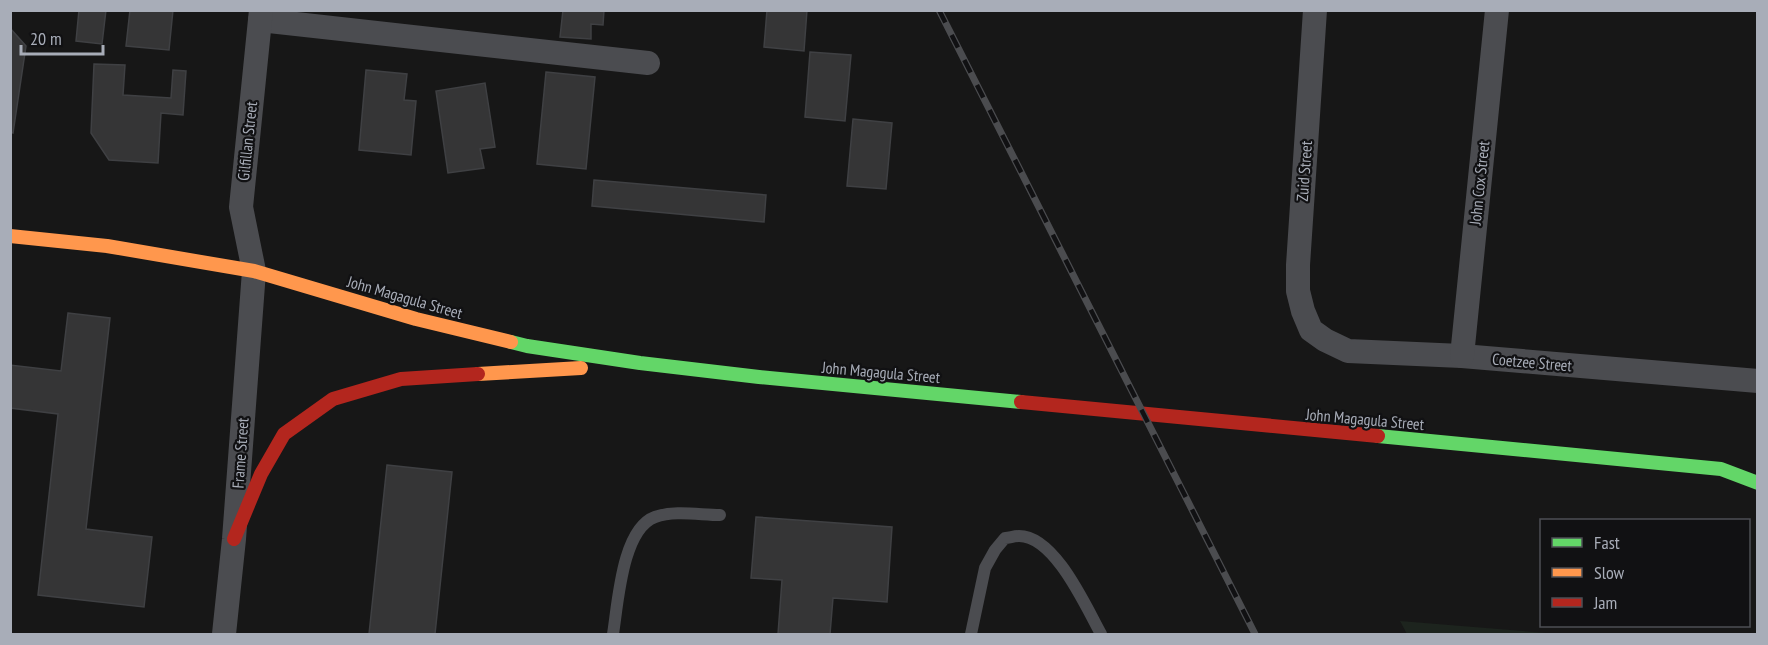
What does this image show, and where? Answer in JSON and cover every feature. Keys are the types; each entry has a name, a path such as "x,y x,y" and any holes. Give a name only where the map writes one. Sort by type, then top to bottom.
{"street":[{"name":"Zuid Street","path":"1311,330 1303,312 1298,291 1315,10"},
{"name":"John Cox Street","path":"1462,356 1497,10"},
{"path":"260,15 648,63"},
{"name":"Gilfillan Street","path":"254,271 240,207 260,15"},
{"name":"John Magagula Street","path":"10,236 107,246 254,271 416,319 527,346 640,363 759,377 1721,469 1758,483"},
{"name":"Frame Street","path":"224,634 234,539 254,271"},
{"name":"Coetzee Street","path":"1311,330 1348,351 1462,356 1758,381"},
{"path":"234,539 261,474 284,434 333,399 401,378 640,363"},
{"path":"1721,469 1758,468"}],"lane":[{"path":"613,634 627,551 638,528 654,517 670,514 720,515"},
{"path":"971,634 985,568 1005,538 1020,536 1034,540 1050,552 1072,582 1101,634"}],"shaded area":[{"path":"1400,621 1559,634 1407,634"}],"building":[{"path":"79,10 106,10 102,44 76,41"},
{"path":"130,10 173,10 169,50 126,46"},
{"path":"563,10 604,10 603,25 591,24 591,39 560,37"},
{"path":"767,10 807,10 804,51 764,47"},
{"path":"10,28 26,46 13,133 10,132"},
{"path":"810,52 851,55 845,121 805,117"},
{"path":"94,64 125,65 123,95 171,98 173,70 186,71 183,115 161,113 158,163 109,160 91,133"},
{"path":"366,70 407,74 404,100 416,101 411,155 359,150"},
{"path":"546,72 595,77 586,169 537,164"},
{"path":"485,83 495,147 480,149 484,168 448,173 436,91"},
{"path":"853,119 892,123 886,189 847,186"},
{"path":"594,180 766,195 764,222 592,206"},
{"path":"68,313 110,318 86,529 152,537 144,607 38,595 58,414 10,408 10,365 61,371"},
{"path":"387,465 452,472 435,634 369,634"},
{"path":"756,517 892,527 887,602 833,598 830,634 778,634 782,580 751,578"}],"railway":[{"path":"939,10 1255,634"}],"traffic: fast":[{"path":"511,342 640,363 759,377 1021,402"},
{"path":"1378,436 1721,469 1758,483"}],"traffic: slow":[{"path":"10,236 107,246 254,271 416,319 511,342"},
{"path":"478,374 581,368"}],"traffic: jam":[{"path":"234,539 261,474 284,434 333,399 401,379 478,374"},
{"path":"1021,402 1378,436"}]}
